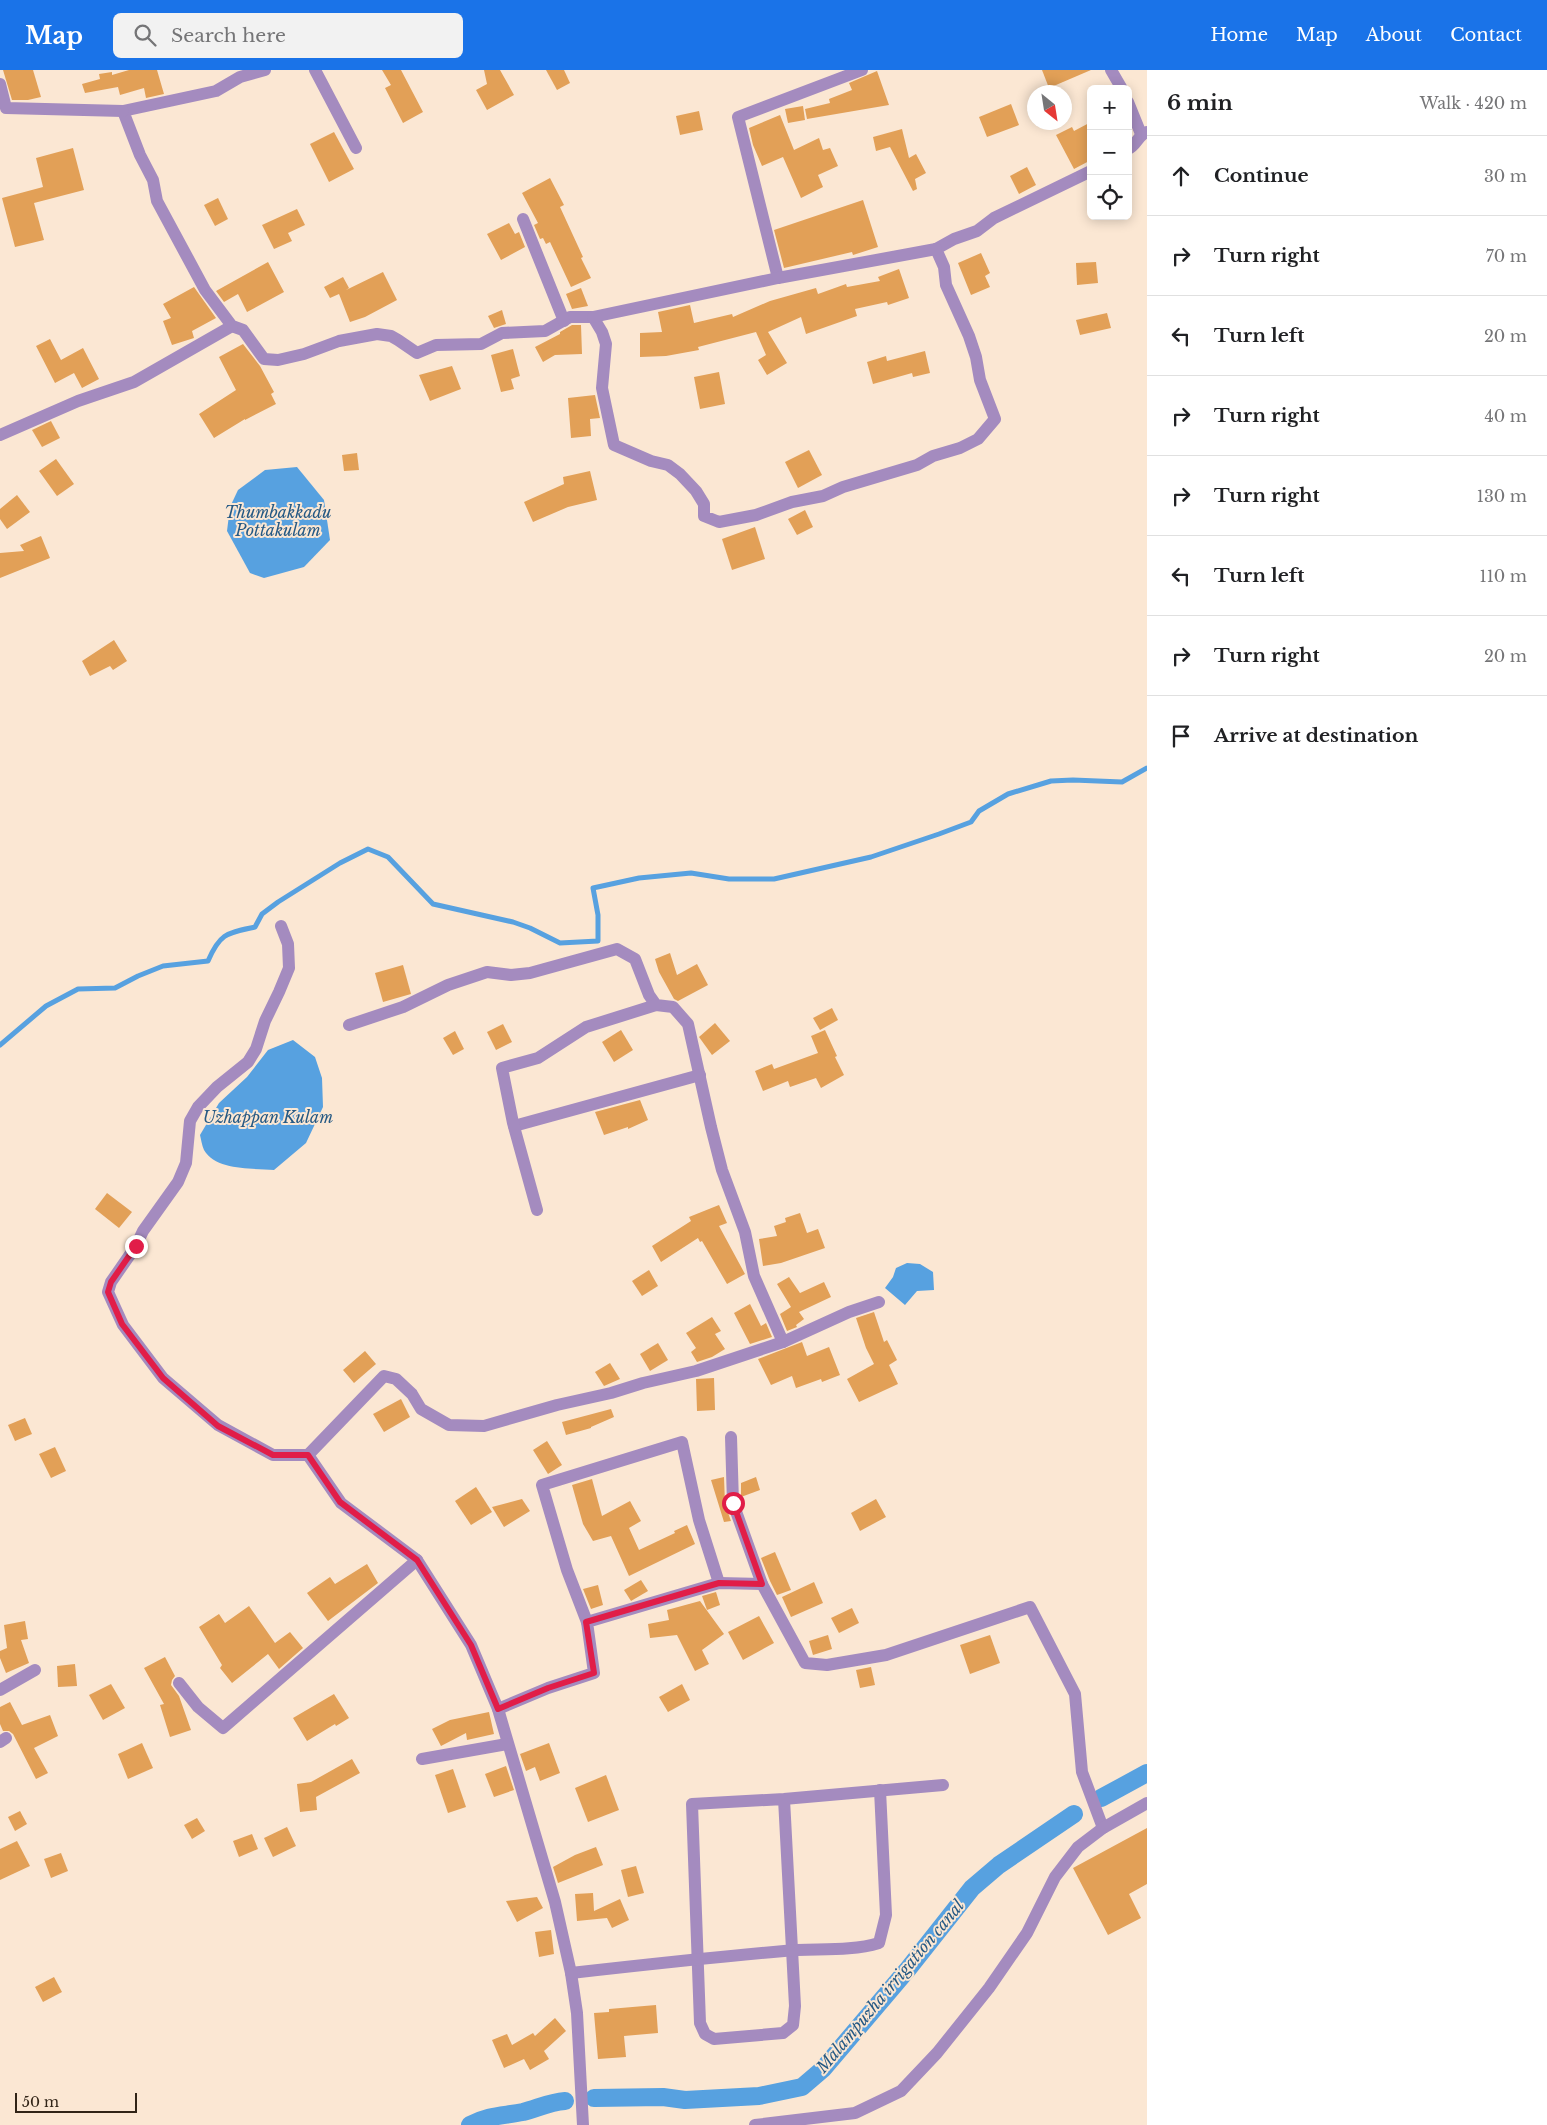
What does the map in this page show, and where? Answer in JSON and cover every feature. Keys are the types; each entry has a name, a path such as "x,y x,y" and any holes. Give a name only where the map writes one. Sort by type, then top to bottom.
{"street":[{"path":"0,84 3,109 123,111 216,90 240,77 265,70"},
{"path":"315,70 356,148"},
{"path":"778,278 738,117 862,70"},
{"path":"1111,70 1120,85"},
{"path":"1132,110 1144,133 1132,147"},
{"path":"123,111 140,155 154,180 157,201 205,290 232,326 243,330 264,360 278,360 304,354 339,341 377,334 390,336 417,353 436,345 481,344 502,333 545,331 570,317 593,317 778,278 936,249 954,239 977,231 994,218 1087,173"},
{"path":"523,219 564,321"},
{"path":"593,317 602,332 606,344 602,388 614,445 651,461 668,465 680,474 696,491 704,504 704,516 719,522 756,515 792,502 823,496 843,487 917,465 933,456 960,448 978,439 995,419 980,380 976,357 969,336 946,285 944,266 936,249"},
{"path":"0,435 78,401 134,382 232,326"},
{"path":"281,926 288,944 289,968 265,1021 256,1050 248,1062 217,1087 198,1107 190,1121 186,1163 178,1182 143,1231 136,1246 111,1282 108,1292 122,1324 163,1378 218,1426 273,1455 308,1455 384,1376 396,1379 412,1394 422,1409 449,1425 484,1426 557,1405 696,1371 783,1342 849,1312 878,1302"},
{"path":"349,1025 403,1007 448,985 487,972 511,975 530,973 617,949 634,959 649,995 656,1005"},
{"path":"537,1210 514,1126 502,1068 538,1058 586,1027 656,1005 673,1007 688,1024 722,1170 745,1232 754,1276 783,1342"},
{"path":"514,1126 700,1075"},
{"path":"731,1437 733,1503 762,1584 805,1663 827,1665 886,1655 1030,1607 1075,1694 1082,1772 1103,1828"},
{"path":"498,1709 548,1688 594,1673 586,1622 567,1570 542,1485 682,1442 699,1520 719,1583"},
{"path":"308,1455 340,1502 417,1560 471,1645 498,1709 555,1902 571,1973 577,2013 583,2125"},
{"path":"179,1683 198,1708 223,1728 417,1560"},
{"path":"586,1622 719,1583 762,1584"},
{"path":"0,1690 35,1670"},
{"path":"422,1759 507,1744"},
{"path":"784,1799 795,2006 792,2025 783,2033 714,2039 704,2034 700,2023 692,1804 784,1799 943,1785"},
{"path":"571,1973 698,1958 791,1950 864,1948 879,1943 886,1915 880,1790"},
{"path":"755,2125 855,2113 901,2091 937,2052 989,1988 1027,1933 1055,1877 1078,1846 1103,1828 1147,1803"}],"water":[{"name":"Thumbakkadu Pottakulam","path":"297,467 324,500 330,540 304,567 264,578 250,573 227,531 230,507 238,490 265,470"},
{"name":"Uzhappan Kulam","path":"293,1040 315,1057 322,1078 323,1107 306,1143 274,1170 236,1167 217,1162 204,1150 200,1135 219,1103 247,1077 268,1050"},
{"path":"907,1263 920,1264 933,1272 934,1290 917,1291 905,1305 885,1288 893,1277 896,1268"}],"building":[{"path":"3,70 33,70 41,97 28,100 12,100"},
{"path":"129,70 157,70 164,94 146,98 144,88 120,95 118,87 85,93 82,84 100,79 99,74 112,72 112,75"},
{"path":"382,70 401,70 423,112 403,123 385,88 391,85"},
{"path":"484,70 500,70 514,95 487,110 476,90 487,84"},
{"path":"546,70 564,70 570,83 557,90"},
{"path":"1042,70 1091,70 1056,85 1048,85"},
{"path":"877,71 889,105 807,119 805,109 830,103 829,99 852,90 849,83"},
{"path":"1011,104 1019,125 987,137 979,117"},
{"path":"803,106 805,120 788,123 785,109"},
{"path":"699,111 703,130 680,135 676,116"},
{"path":"780,115 794,150 819,138 823,150 830,148 838,166 818,175 823,187 801,198 783,157 762,166 753,145 749,128"},
{"path":"1087,124 1087,162 1074,169 1056,135 1066,130 1072,130 1072,127 1074,131"},
{"path":"902,129 909,158 916,154 926,173 915,179 917,189 913,191 890,147 876,151 873,137"},
{"path":"334,132 354,169 329,182 310,144"},
{"path":"73,148 84,190 34,203 44,240 15,247 2,198 43,187 36,158"},
{"path":"1027,167 1036,185 1019,194 1010,176"},
{"path":"550,178 564,205 560,207 591,278 571,287 550,242 546,244 543,238 540,239 534,225 538,223 522,193"},
{"path":"218,198 228,219 215,226 204,205"},
{"path":"863,200 878,247 853,255 852,252 784,268 774,230"},
{"path":"297,209 305,225 288,233 292,241 274,249 262,225"},
{"path":"509,223 515,234 519,232 525,247 501,260 487,234"},
{"path":"981,253 990,273 985,276 990,287 971,295 958,263"},
{"path":"268,262 284,292 247,312 238,294 224,302 216,291"},
{"path":"1096,262 1098,283 1077,285 1076,263"},
{"path":"899,269 909,298 888,305 887,302 855,309 857,316 806,334 801,317 768,332 787,363 767,375 758,360 766,355 756,332 698,347 699,350 666,356 640,357 640,333 662,332 658,312 690,305 694,323 732,314 733,317 770,301 816,288 818,294 846,284 847,287 880,281 878,277"},
{"path":"383,272 397,300 365,317 350,322 339,294 330,298 324,287 343,277 349,288 346,290"},
{"path":"194,287 216,318 192,331 194,338 172,345 163,321 171,318 163,304"},
{"path":"581,288 588,306 572,309 566,294"},
{"path":"502,310 506,324 494,328 488,316"},
{"path":"1107,313 1111,328 1080,335 1076,320"},
{"path":"572,325 581,325 582,354 555,355 543,362 535,347 560,334 560,332"},
{"path":"50,339 61,360 83,348 99,379 82,388 74,373 55,383 36,346"},
{"path":"243,344 260,366 274,392 271,394 276,404 245,419 214,438 199,414 236,390 219,357"},
{"path":"513,349 520,376 511,379 514,389 501,392 491,355"},
{"path":"925,351 930,373 913,377 912,373 873,384 867,362 886,356 887,361"},
{"path":"452,366 461,389 430,401 419,375"},
{"path":"719,372 725,404 700,409 694,377"},
{"path":"595,395 600,418 590,419 591,436 571,438 568,398"},
{"path":"51,421 60,438 42,447 32,430"},
{"path":"809,450 822,475 798,488 785,462"},
{"path":"357,453 359,470 344,471 342,455"},
{"path":"56,459 74,484 57,496 39,471"},
{"path":"590,471 597,500 568,507 533,522 524,502 564,484 563,477"},
{"path":"17,495 30,512 7,529 0,519 0,509"},
{"path":"805,510 813,527 797,535 788,519"},
{"path":"755,527 765,559 732,570 722,539"},
{"path":"41,536 50,558 0,578 0,553 24,551 20,545"},
{"path":"114,640 127,661 113,670 110,666 90,676 82,661"},
{"path":"670,953 677,975 697,964 708,985 678,1001 674,999 659,972 655,959"},
{"path":"403,965 411,994 383,1002 375,973"},
{"path":"832,1008 838,1020 820,1030 813,1018"},
{"path":"715,1023 730,1041 712,1055 699,1037"},
{"path":"503,1024 512,1042 496,1050 487,1032"},
{"path":"621,1030 633,1050 614,1062 602,1042"},
{"path":"825,1030 844,1075 821,1088 816,1078 790,1087 788,1081 763,1091 755,1071 772,1064 774,1069 818,1053 811,1036"},
{"path":"455,1031 464,1049 453,1055 443,1038"},
{"path":"640,1100 648,1120 628,1129 628,1127 604,1135 595,1112"},
{"path":"107,1193 132,1212 119,1228 95,1209"},
{"path":"719,1205 727,1223 719,1226 745,1274 727,1284 702,1241 700,1242 698,1238 661,1262 652,1246 691,1221 689,1217"},
{"path":"800,1213 807,1233 818,1229 825,1248 781,1263 763,1266 759,1239 777,1236 774,1226 786,1222 785,1218"},
{"path":"649,1270 658,1286 642,1296 632,1281"},
{"path":"789,1277 800,1293 824,1282 831,1297 799,1312 804,1319 796,1325 797,1327 787,1331 780,1314 791,1307 777,1284"},
{"path":"750,1304 761,1326 766,1323 772,1337 750,1344 734,1313"},
{"path":"874,1312 884,1342 887,1340 897,1360 889,1365 898,1384 859,1402 847,1379 874,1364 866,1348 856,1318"},
{"path":"712,1317 721,1331 715,1334 725,1349 712,1357 697,1362 691,1352 696,1348 686,1333"},
{"path":"802,1342 807,1356 829,1347 840,1375 822,1382 821,1379 796,1388 792,1376 771,1385 758,1359"},
{"path":"658,1343 668,1360 650,1371 640,1354"},
{"path":"365,1351 376,1364 354,1383 343,1370"},
{"path":"610,1363 620,1379 604,1386 595,1372"},
{"path":"714,1378 715,1410 697,1411 696,1379"},
{"path":"401,1399 410,1417 384,1432 373,1414"},
{"path":"611,1409 614,1417 591,1428 566,1435 562,1422"},
{"path":"25,1418 32,1434 15,1441 8,1425"},
{"path":"547,1441 562,1465 548,1474 533,1450"},
{"path":"55,1447 66,1471 51,1478 39,1454"},
{"path":"724,1477 725,1504 731,1521 724,1522 711,1480"},
{"path":"756,1477 760,1490 741,1497 741,1483"},
{"path":"592,1479 602,1516 630,1501 641,1521 629,1528 639,1550 675,1533 674,1531 687,1525 695,1544 629,1576 611,1536 593,1541 583,1524 572,1485"},
{"path":"476,1487 492,1512 471,1525 455,1501"},
{"path":"522,1499 530,1511 504,1527 492,1507"},
{"path":"876,1499 886,1517 860,1531 851,1513"},
{"path":"775,1552 791,1590 777,1595 761,1558"},
{"path":"367,1564 378,1583 328,1621 307,1593 330,1577 335,1584"},
{"path":"641,1580 648,1591 631,1601 624,1590"},
{"path":"814,1582 823,1603 791,1617 782,1597"},
{"path":"598,1585 603,1605 591,1609 583,1589"},
{"path":"716,1592 720,1605 707,1610 702,1596"},
{"path":"700,1601 724,1634 702,1650 709,1664 695,1671 677,1635 650,1638 648,1624 669,1620 667,1610"},
{"path":"249,1606 275,1643 290,1632 303,1648 279,1669 268,1654 232,1683 220,1668 222,1665 199,1627 219,1614 225,1623"},
{"path":"852,1608 859,1623 839,1633 831,1618"},
{"path":"759,1616 774,1643 743,1660 728,1632"},
{"path":"25,1621 28,1639 21,1640 29,1663 6,1673 0,1658 0,1651 7,1648 4,1625"},
{"path":"828,1635 832,1649 813,1655 809,1641"},
{"path":"990,1635 1000,1663 970,1674 960,1645"},
{"path":"165,1657 175,1676 171,1685 179,1696 191,1730 170,1737 160,1705 164,1704 144,1668"},
{"path":"75,1664 77,1686 58,1687 57,1666"},
{"path":"871,1667 875,1685 860,1688 856,1670"},
{"path":"111,1684 125,1708 103,1720 89,1695"},
{"path":"682,1684 690,1700 668,1712 659,1697"},
{"path":"334,1694 349,1718 307,1741 293,1718"},
{"path":"10,1702 22,1725 50,1715 58,1736 34,1748 48,1773 36,1779 13,1734 9,1731 3,1731 0,1724 0,1707"},
{"path":"489,1712 494,1734 467,1740 466,1733 441,1746 432,1729 450,1720"},
{"path":"142,1743 153,1768 128,1779 118,1754"},
{"path":"549,1743 560,1773 540,1781 535,1767 526,1771 520,1754"},
{"path":"352,1759 360,1773 316,1797 317,1810 300,1812 297,1784 311,1782"},
{"path":"506,1766 514,1790 494,1797 485,1774"},
{"path":"453,1769 466,1807 448,1813 435,1775"},
{"path":"606,1775 619,1810 588,1822 575,1788"},
{"path":"20,1811 27,1824 15,1831 8,1817"},
{"path":"197,1818 205,1831 192,1839 184,1825"},
{"path":"287,1827 296,1846 273,1857 264,1838"},
{"path":"1147,1828 1147,1884 1129,1894 1141,1918 1108,1935 1073,1868"},
{"path":"252,1834 258,1849 239,1857 233,1841"},
{"path":"17,1841 30,1866 0,1880 0,1849"},
{"path":"596,1847 603,1865 558,1883 553,1867 575,1855"},
{"path":"61,1853 68,1871 51,1878 44,1859"},
{"path":"636,1866 644,1893 628,1897 621,1870"},
{"path":"593,1893 594,1911 620,1899 629,1920 612,1928 607,1918 577,1921 575,1894"},
{"path":"537,1897 543,1908 517,1922 506,1901"},
{"path":"551,1930 554,1954 539,1957 535,1932"},
{"path":"54,1977 62,1992 43,2002 35,1987"},
{"path":"656,2005 658,2033 624,2036 626,2057 598,2059 594,2013 609,2012 609,2009"},
{"path":"555,2018 566,2031 544,2051 549,2059 530,2070 524,2059 504,2068 492,2040 507,2034 512,2045 533,2033 535,2036"}],"waterway":[{"path":"0,1045 46,1006 78,989 115,988 163,966 208,961 216,945 225,936 255,927 262,914 278,902 340,863 368,849 388,857 433,904 513,922 560,943 598,941 598,915 593,888 639,878 691,873 729,879 774,879 871,857 939,834 971,822 979,811 1008,794 1051,781 1122,782 1147,768"},
{"name":"Malampuzha irrigation canal","path":"1101,1798 1147,1773"},
{"name":"Malampuzha irrigation canal","path":"594,2098 663,2097 685,2100 759,2096 802,2087 823,2069 908,1969 972,1888 999,1865 1074,1814"},
{"name":"Malampuzha irrigation canal","path":"470,2125 490,2118 565,2101"}],"route":[{"path":"136,1246 123,1268 111,1282 108,1292 122,1324 163,1378 218,1426 273,1455 308,1455 340,1502 417,1560 471,1645 498,1709 548,1688 594,1673 590,1637 586,1622 719,1583 762,1584 733,1503"}]}
